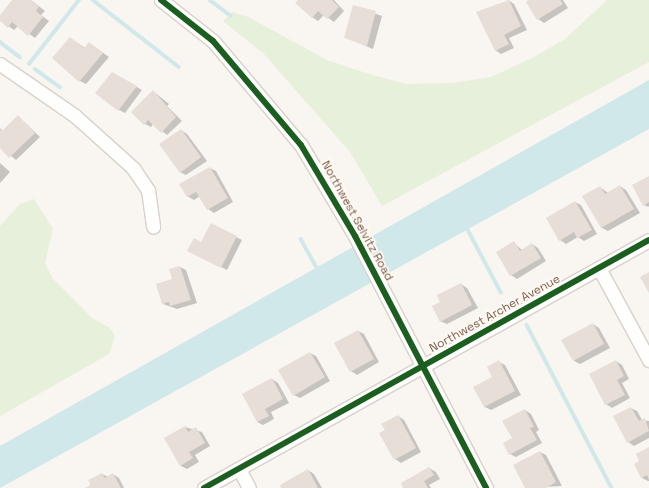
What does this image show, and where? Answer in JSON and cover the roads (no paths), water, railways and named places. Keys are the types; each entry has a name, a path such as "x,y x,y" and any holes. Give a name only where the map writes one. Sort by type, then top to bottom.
{"street":[{"name":"Northwest Selvitz Road","path":"161,0 213,41 301,145 355,236 486,488"},
{"path":"2,71 74,115 133,168 148,190 153,227"},
{"name":"Northwest Archer Avenue","path":"204,488 649,240"},
{"path":"599,268 649,360"},
{"path":"238,469 249,488"}],"water":[{"path":"649,80 649,129 0,488 0,446"}],"waterway":[{"path":"29,64 79,0"},
{"path":"93,0 179,67"},
{"path":"210,0 231,16"},
{"path":"0,42 20,57"},
{"path":"35,69 60,87"},
{"path":"466,226 501,292"},
{"path":"301,239 316,266"},
{"path":"527,325 612,488"}]}
